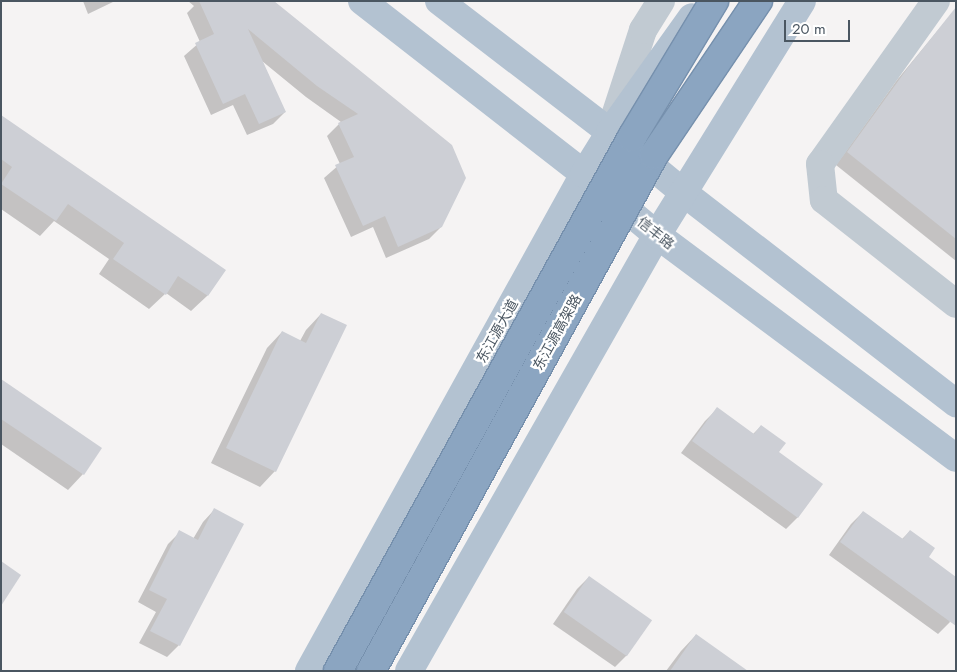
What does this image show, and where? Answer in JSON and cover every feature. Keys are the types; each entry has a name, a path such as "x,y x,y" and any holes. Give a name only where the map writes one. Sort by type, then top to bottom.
{"highway":[{"name":"东江源高架路","path":"338,671 632,137 714,1"},
{"name":"东江源高架路","path":"371,671 654,155 758,1"}],"main road":[{"name":"信丰路","path":"362,1 584,174 657,235 956,458"},
{"path":"439,1 610,132 684,193 956,403"},
{"name":"东江源大道","path":"309,671 584,174 610,132 703,1"},
{"path":"409,671 657,235 802,1"}],"street":[{"path":"610,132 643,30 661,1"},
{"path":"936,1 820,164 824,200 956,304"}],"building":[{"path":"199,1 274,1 452,145 466,178 442,227 398,247 385,216 363,226 335,165 354,157 338,123 358,114 317,86 248,29 286,112 259,124 245,94 223,104 195,43 214,34"},
{"path":"956,7 956,239 847,152 909,66"},
{"path":"1,115 226,270 208,296 178,276 166,295 113,259 124,243 68,204 56,221 1,184 12,167 1,159"},
{"path":"321,313 347,325 276,472 226,448 282,331 306,343"},
{"path":"1,379 102,448 84,475 1,419"},
{"path":"717,407 754,434 761,425 786,443 779,452 823,484 798,518 692,441"},
{"path":"214,508 244,524 180,646 150,631 167,599 149,590 179,530 198,540"},
{"path":"863,511 903,539 910,530 935,548 929,557 956,577 956,626 840,542"},
{"path":"1,561 21,575 1,606"},
{"path":"589,576 652,620 627,656 564,612"},
{"path":"696,634 748,671 670,671"}]}
